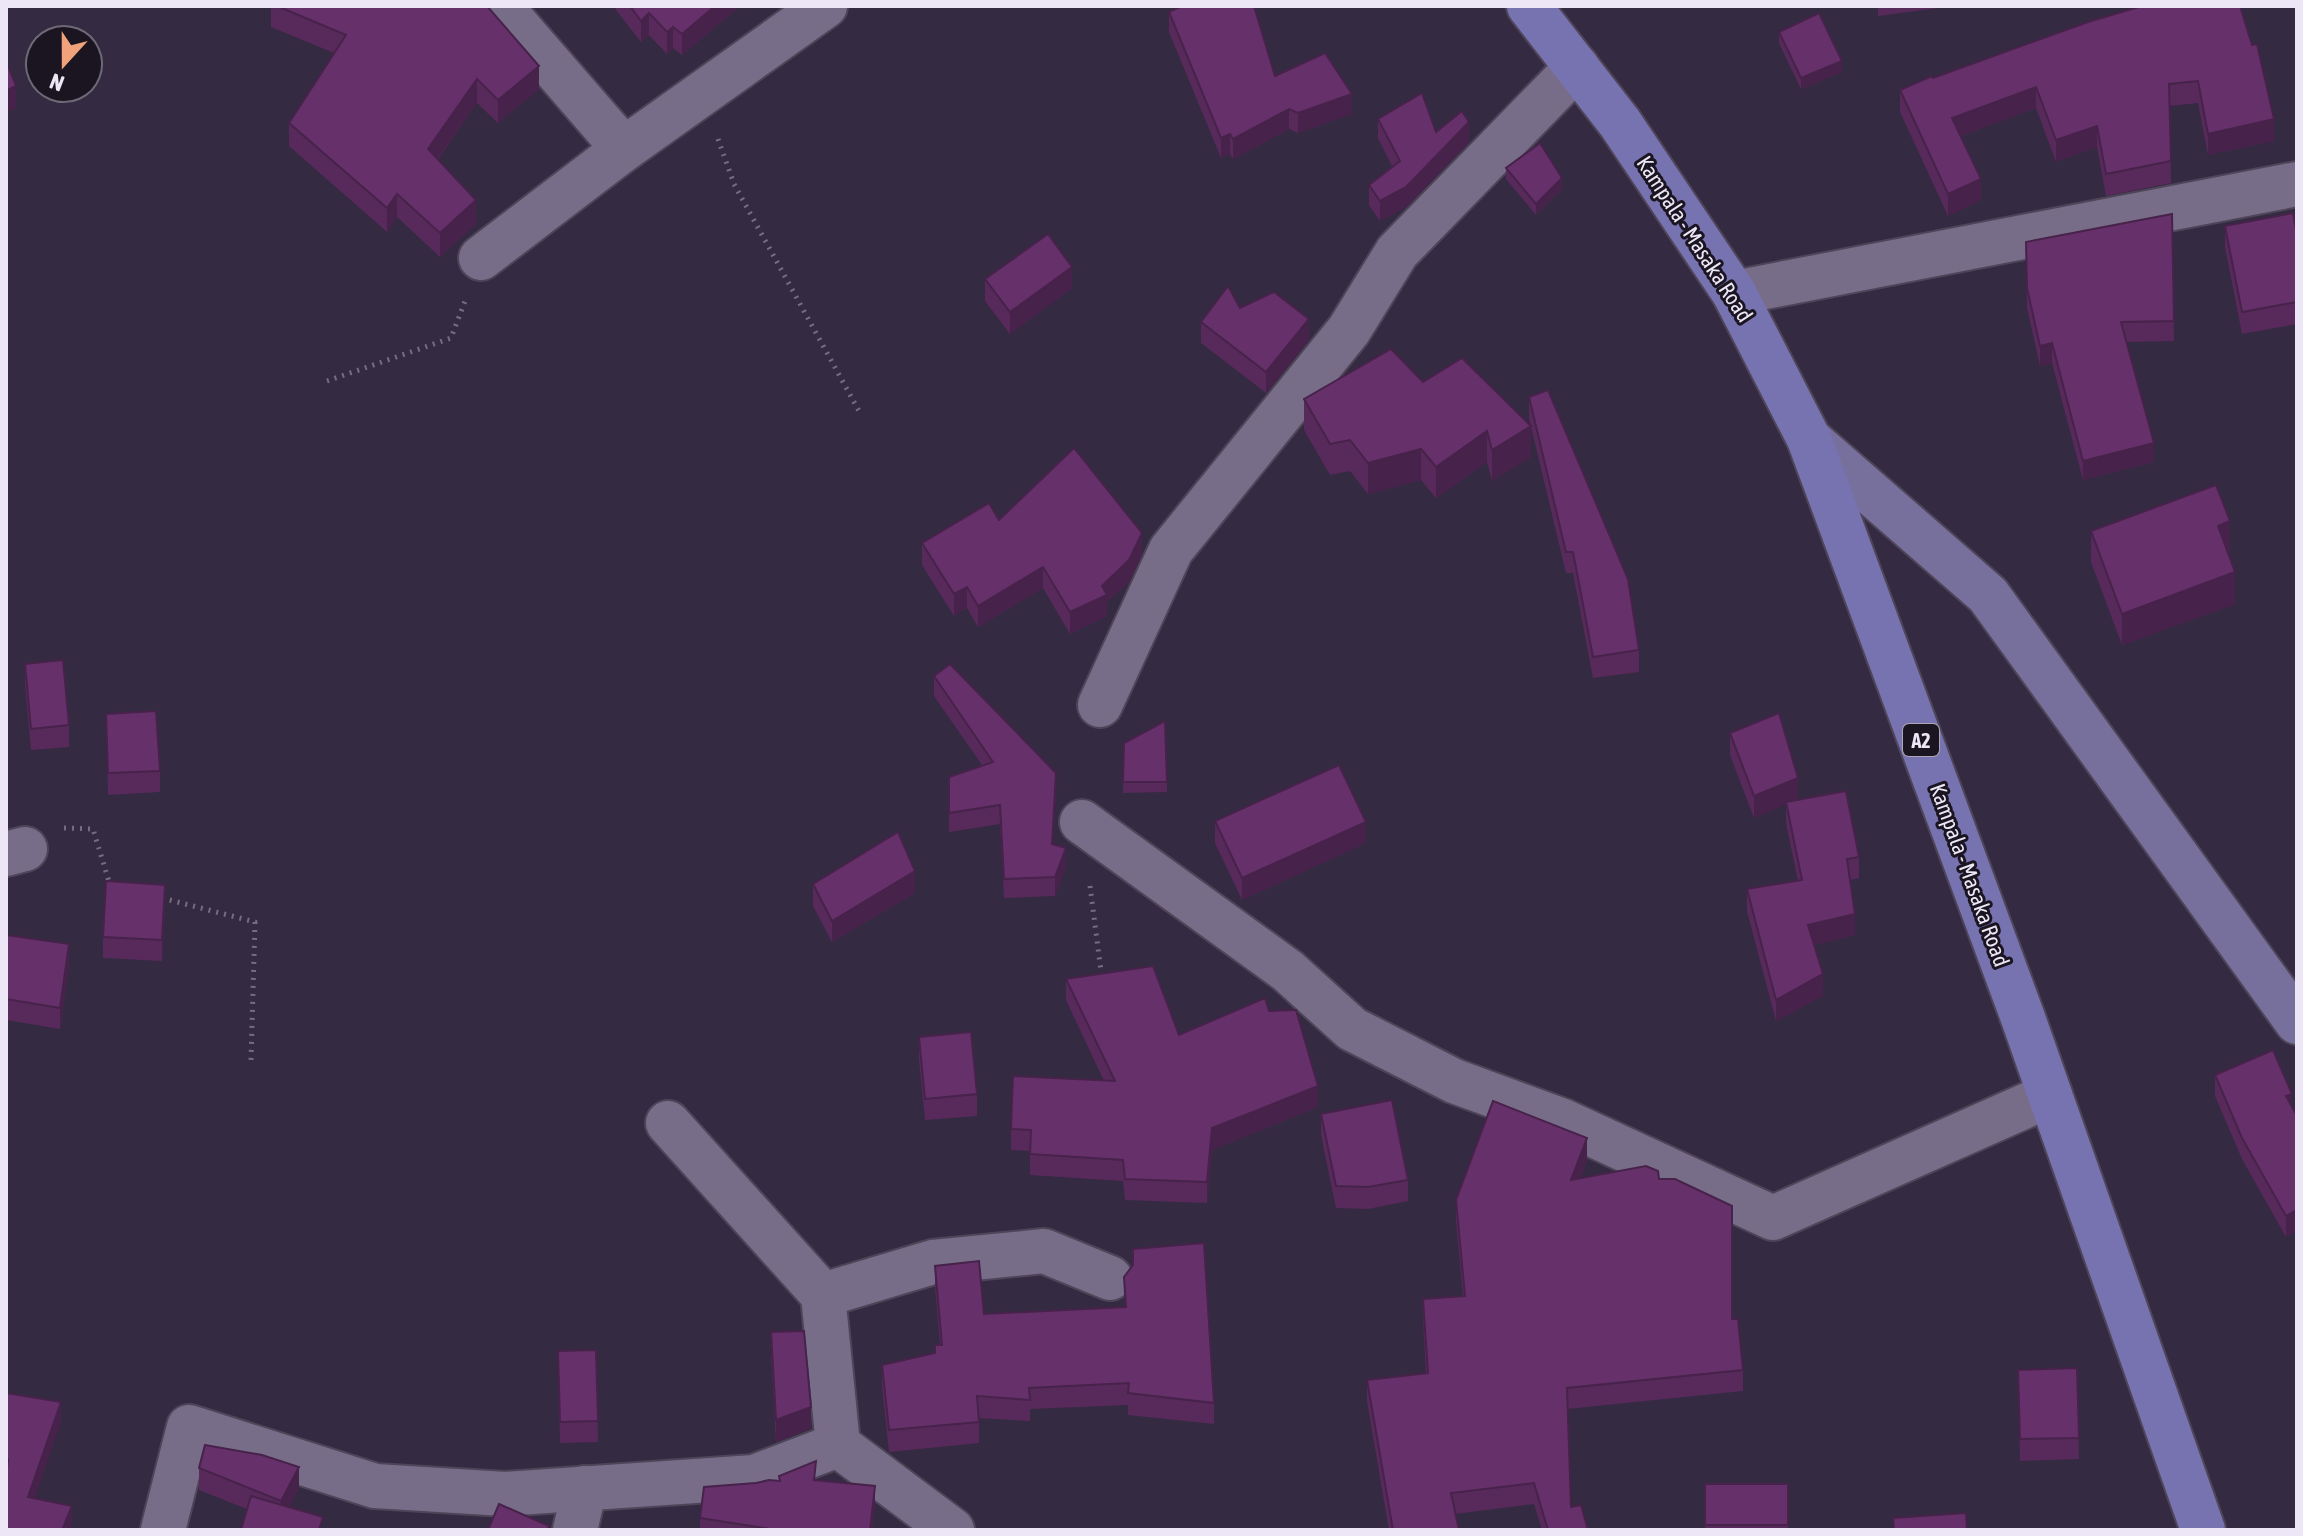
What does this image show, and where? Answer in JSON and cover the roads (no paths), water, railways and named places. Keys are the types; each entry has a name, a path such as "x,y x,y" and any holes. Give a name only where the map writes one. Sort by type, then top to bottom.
{"main road":[{"name":"Kampala - Masaka Road","path":"1529,6 1620,123 1734,293 1809,439 2050,1095 2203,1530"}],"street":[{"path":"500,6 624,149"},
{"path":"481,258 624,149 825,6"},
{"path":"1100,705 1171,550 1349,330 1397,252 1577,67"},
{"path":"1734,293 2297,184"},
{"path":"1809,439 1988,595 2297,1022"},
{"path":"1082,822 1288,971 1352,1029 1454,1081 1563,1121 1773,1218 2050,1095"},
{"path":"668,1123 823,1295 838,1445 952,1530"},
{"path":"823,1295 933,1262 1044,1251 1110,1278"},
{"path":"163,1530 189,1427 375,1486 505,1494 754,1477 838,1445"},
{"path":"575,1530 585,1488"}]}
